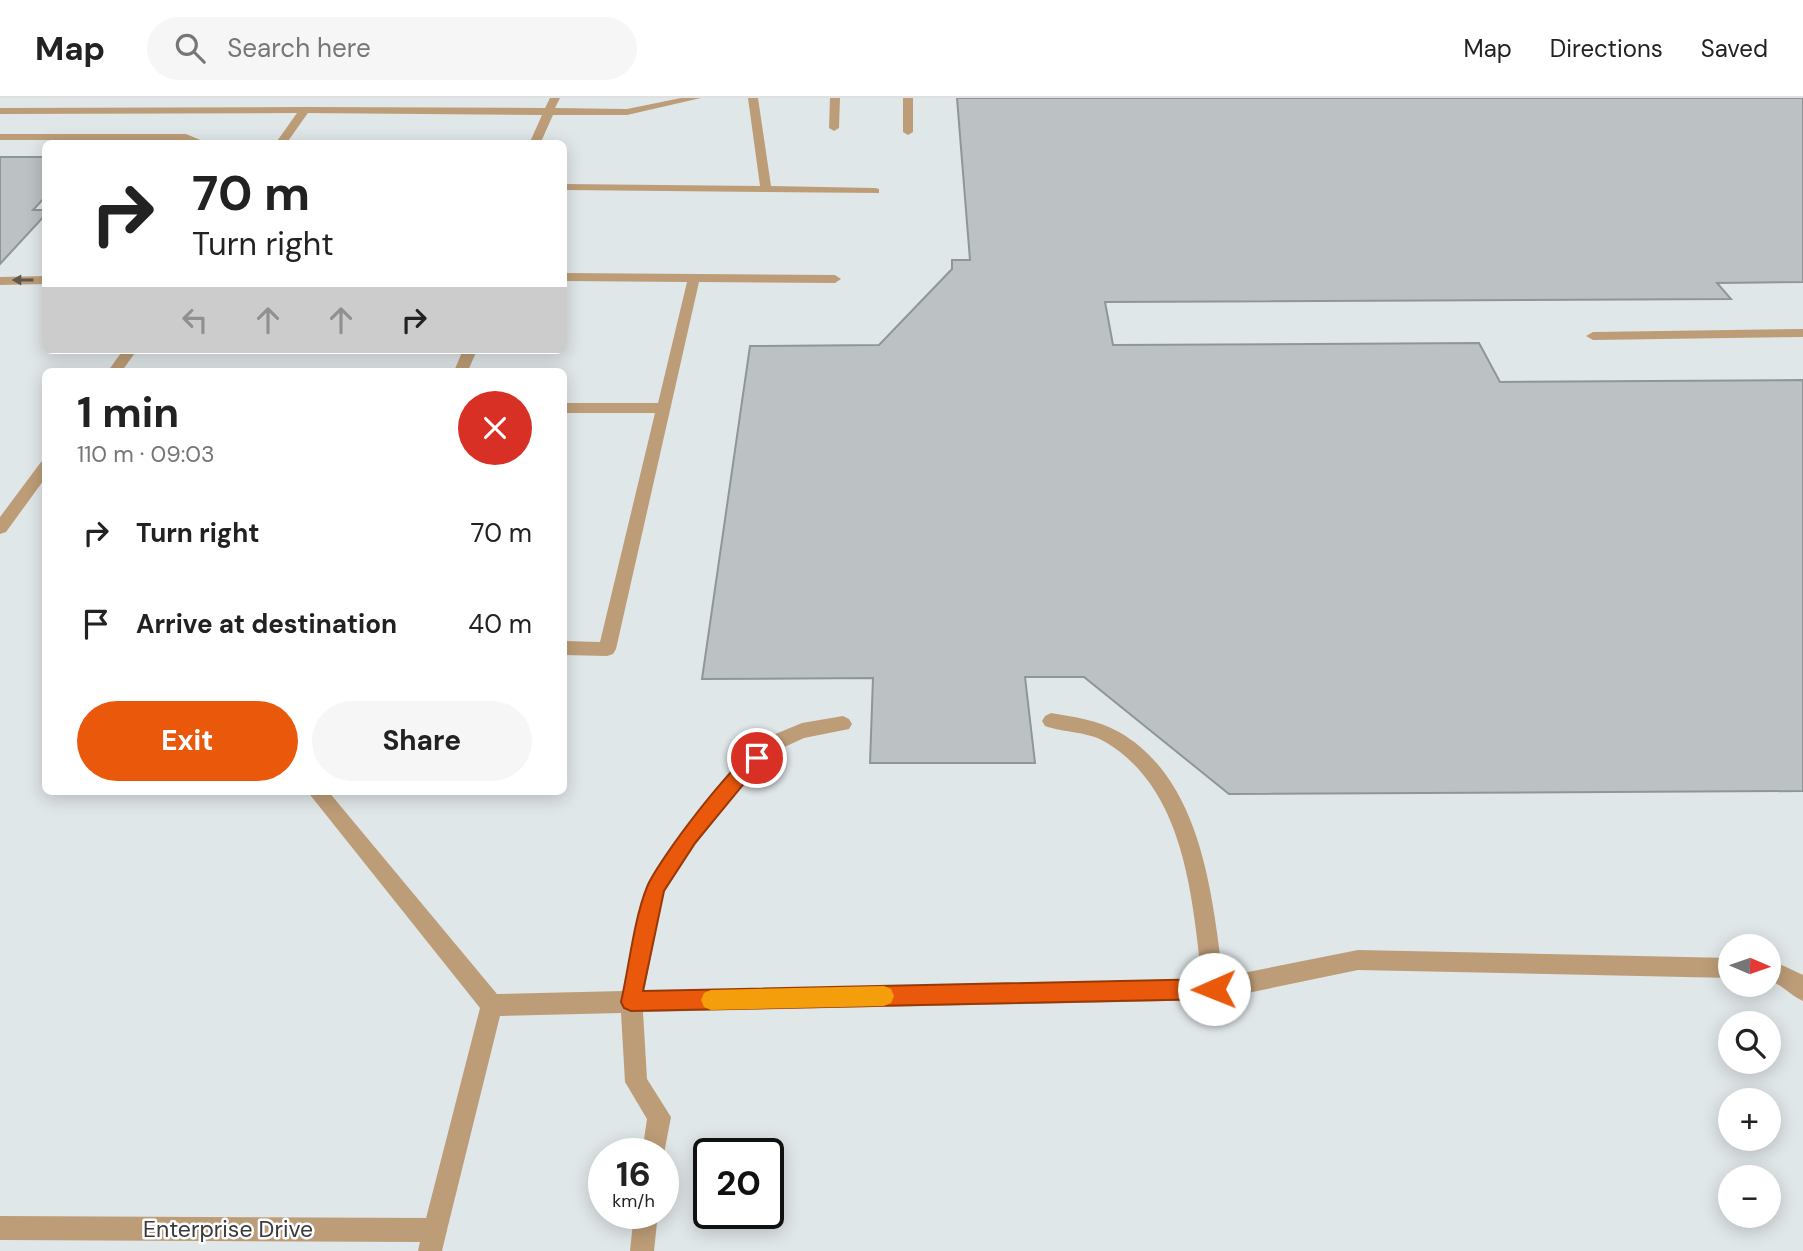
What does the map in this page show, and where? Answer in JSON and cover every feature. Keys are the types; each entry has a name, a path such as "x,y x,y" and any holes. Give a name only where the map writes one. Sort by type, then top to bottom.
{"street":[{"path":"424,110 431,98"},
{"path":"536,140 555,98"},
{"path":"627,112 632,98"},
{"path":"0,111 627,112 696,98"},
{"path":"753,98 766,190"},
{"path":"834,128 835,98"},
{"path":"908,98 908,132"},
{"path":"283,140 305,110"},
{"path":"0,136 186,137 194,140"},
{"path":"567,187 875,191"},
{"path":"567,277 835,279"},
{"path":"567,648 607,649 694,278"},
{"path":"0,281 42,280"},
{"path":"1593,336 1803,333"},
{"path":"116,368 127,354"},
{"path":"567,408 663,408"},
{"path":"0,528 42,471"},
{"path":"1051,721 1081,726 1112,736 1136,753 1163,787 1182,827 1199,878 1214,989"},
{"path":"656,1138 659,1117 636,1082 631,1002 655,888 689,838 740,773 774,743 802,731 842,724"},
{"path":"319,795 492,1004"},
{"path":"492,1004 1214,989 1357,960 1718,968"},
{"path":"1782,975 1792,979 1803,990"},
{"path":"433,1241 492,1004"},
{"name":"Enterprise Drive","path":"0,1228 433,1241"},
{"path":"642,1251 644,1229"}],"building":[{"path":"957,98 1803,98 1803,282 1717,283 1731,299 1105,302 1113,345 1479,343 1500,382 1803,380 1803,791 1229,794 1084,677 1025,677 1035,763 870,763 873,678 702,679 750,346 879,345 952,269 952,260 970,260"},
{"path":"0,157 42,157 42,200 33,210 42,210 42,218 0,264"}],"slow traffic":[{"path":"711,1000 884,996"}],"route":[{"path":"757,758 740,773 689,838 655,888 631,1002 1214,989"}]}
